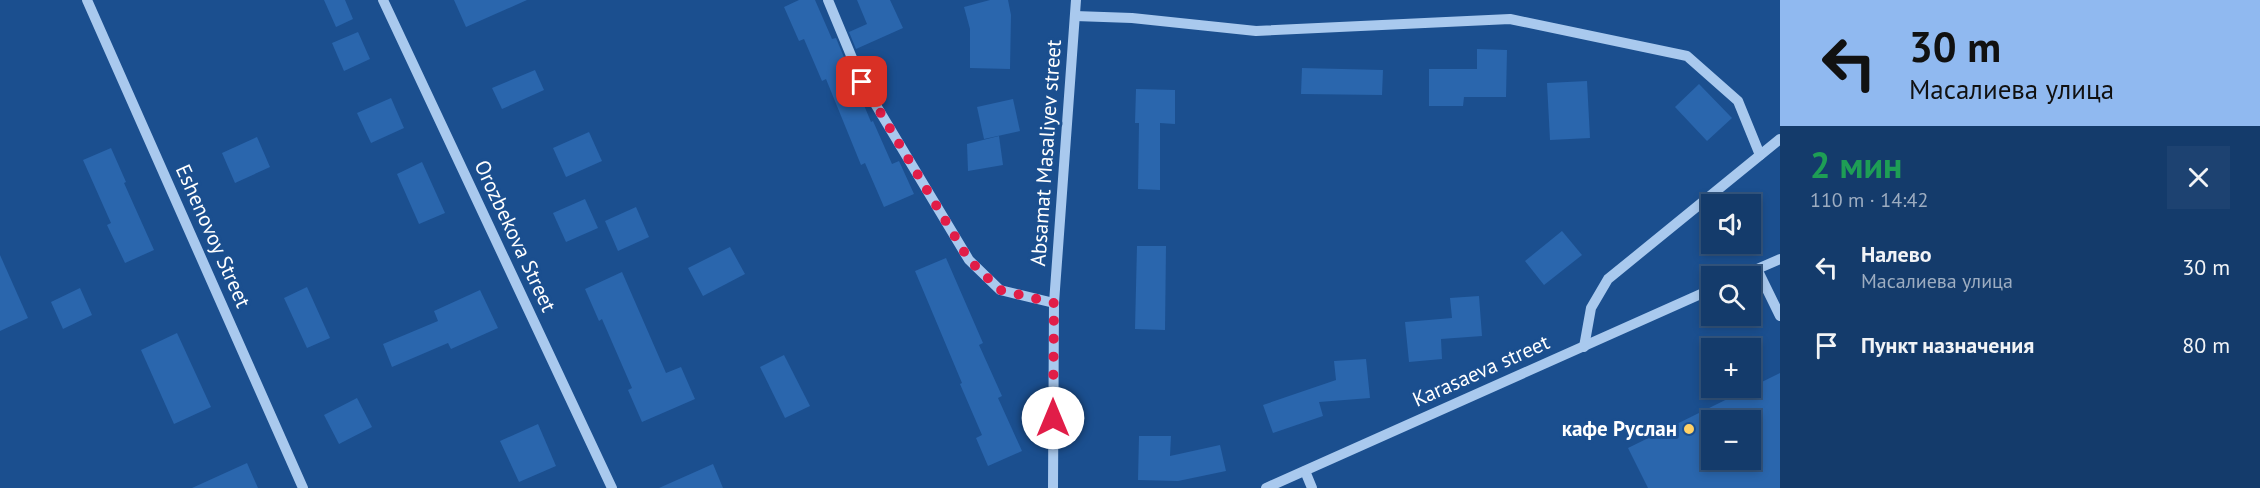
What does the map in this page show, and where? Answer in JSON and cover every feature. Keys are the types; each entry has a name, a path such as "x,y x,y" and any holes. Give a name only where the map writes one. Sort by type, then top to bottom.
{"street":[{"name":"Eshenovoy Street","path":"87,0 303,488"},
{"name":"Orozbekova Street","path":"382,0 612,488"},
{"path":"828,0 862,82 969,260 1000,290 1054,303"},
{"name":"Absamat Masaliyev street","path":"1053,488 1054,303 1076,0"},
{"path":"1075,16 1132,18 1256,31 1510,19 1687,56 1738,101 1760,155"},
{"path":"1584,347 1591,308 1608,279 1780,139"},
{"path":"1761,267 1780,259"},
{"path":"1761,277 1780,316"},
{"name":"Karasaeva street","path":"1266,488 1282,484 1305,471 1701,294"},
{"path":"1305,471 1312,488"}],"building":[{"path":"324,0 345,0 353,19 336,27"},
{"path":"454,0 527,0 466,27"},
{"path":"799,0 815,0 832,39 836,38 871,122 873,121 892,164 899,161 914,194 884,207 865,163 861,165 826,79 822,81 804,39 799,41 784,7"},
{"path":"857,0 890,0 903,28 856,49 849,32 867,24"},
{"path":"990,0 1008,0 1011,15 1010,69 970,68 970,29 964,7"},
{"path":"358,32 370,59 344,71 332,43"},
{"path":"1477,49 1507,50 1506,97 1464,97 1463,106 1429,106 1429,69 1477,69"},
{"path":"1302,68 1383,70 1382,95 1301,94"},
{"path":"535,70 544,90 502,109 492,88"},
{"path":"1587,81 1590,138 1550,140 1547,83"},
{"path":"1699,84 1732,118 1707,141 1675,107"},
{"path":"1136,89 1175,90 1175,124 1160,123 1160,190 1138,189 1139,123 1135,123"},
{"path":"391,98 404,128 371,143 357,113"},
{"path":"1013,99 1020,131 984,139 977,107"},
{"path":"589,132 602,161 566,177 553,148"},
{"path":"999,136 1003,165 968,171 967,144"},
{"path":"257,137 270,167 235,183 222,153"},
{"path":"111,148 154,250 125,263 107,225 111,223 83,160"},
{"path":"422,162 445,213 419,224 397,174"},
{"path":"585,199 598,228 566,242 553,213"},
{"path":"636,207 649,237 618,251 605,221"},
{"path":"1562,231 1582,255 1544,285 1525,261"},
{"path":"1137,246 1166,246 1165,330 1135,329"},
{"path":"730,247 745,274 703,296 688,268"},
{"path":"0,255 28,318 0,331"},
{"path":"946,258 983,343 979,345 1002,396 998,398 1022,451 988,466 976,438 982,435 915,271"},
{"path":"622,272 666,373 681,367 695,399 642,422 628,390 632,388 602,319 599,321 585,289"},
{"path":"307,287 330,338 307,348 284,298"},
{"path":"80,288 92,315 63,329 51,302"},
{"path":"480,290 498,328 451,349 448,343 392,367 383,344 438,321 434,311"},
{"path":"1479,296 1482,336 1441,339 1442,359 1409,362 1405,322 1452,318 1450,298"},
{"path":"177,333 211,407 174,424 141,350"},
{"path":"784,355 810,406 785,418 760,367"},
{"path":"1366,359 1370,398 1319,402 1323,416 1273,433 1263,405 1336,380 1334,361"},
{"name":"кафе Руслан","path":"1780,373 1780,488 1648,488 1628,448 1701,412 1701,470 1761,470 1761,410 1705,410 1729,398 1761,398 1761,382"},
{"path":"357,398 372,427 339,444 324,415"},
{"path":"538,424 556,466 519,482 500,441"},
{"path":"1139,436 1171,436 1170,456 1220,445 1226,471 1178,481 1138,480"},
{"path":"247,463 258,488 192,488"},
{"path":"713,464 723,488 659,488"}],"place":[{"name":"кафе Руслан","path":"1689,429"}],"route":[{"path":"862,82 969,260 1000,290 1054,303 1053,418"}]}
